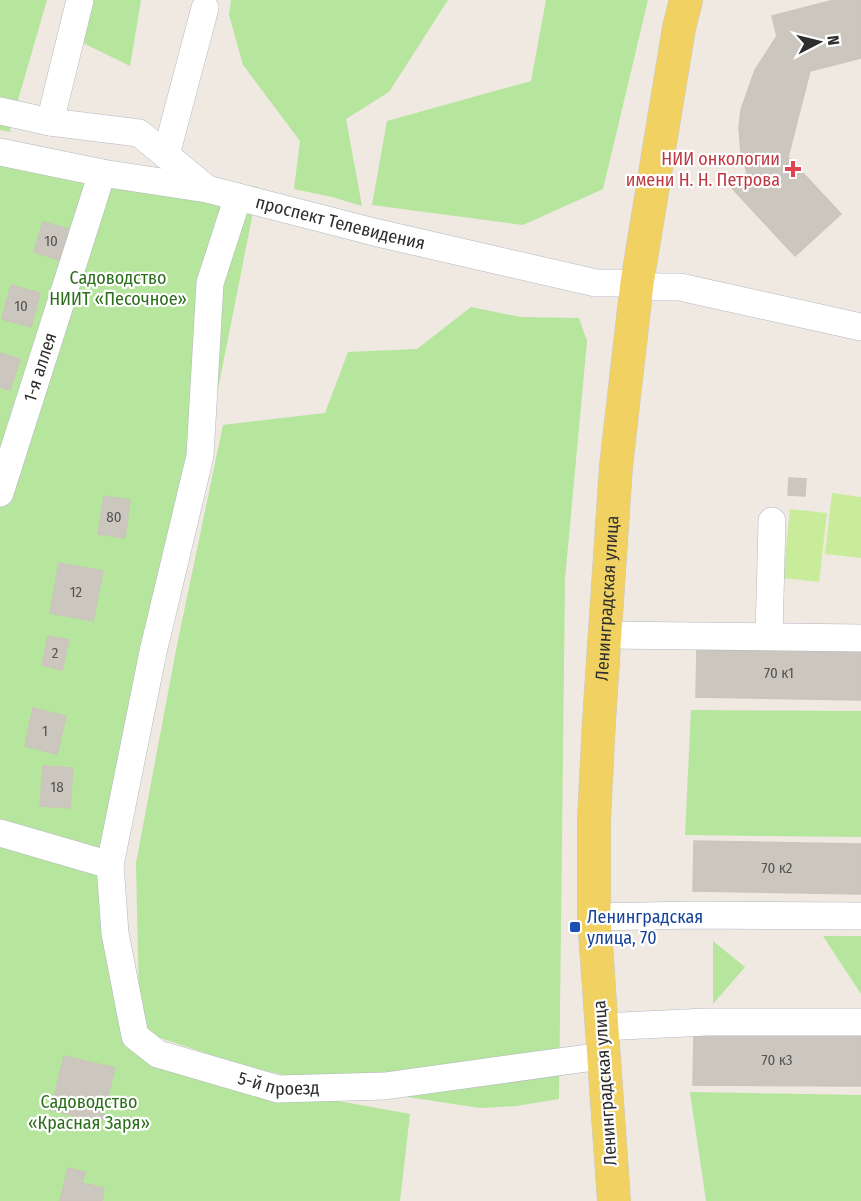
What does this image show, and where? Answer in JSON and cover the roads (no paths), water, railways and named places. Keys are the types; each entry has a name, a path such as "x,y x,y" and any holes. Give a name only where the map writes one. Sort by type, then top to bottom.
{"main road":[{"name":"Ленинградская улица","path":"614,1201 594,917 594,819 604,635 616,466 637,283 679,28 686,0"}],"street":[{"path":"50,122 80,0"},
{"path":"166,155 205,8"},
{"path":"0,111 50,122 139,134 207,189"},
{"name":"проспект Телевидения","path":"0,152 102,173 207,189 378,233 596,283 637,283 657,287 680,287 861,327"},
{"name":"1-я аллея","path":"0,493 102,173"},
{"name":"5-й проезд","path":"238,197 210,283 200,456 153,652 110,865 115,933 135,1036 158,1054 278,1089 385,1086 602,1041 707,1022 861,1022"},
{"path":"770,636 772,521"},
{"path":"604,635 861,638"},
{"path":"0,833 110,865"},
{"path":"594,917 861,916"}],"place":[{"name":"НИИ онкологии имени Н. Н. Петрова","path":"793,169"},
{"name":"Ленинградская улица, 70","path":"575,927"}],"park label":[{"name":"Садоводство НИИТ «Песочное»","path":"118,288"},
{"name":"Садоводство «Красная Заря»","path":"89,1112"}]}
